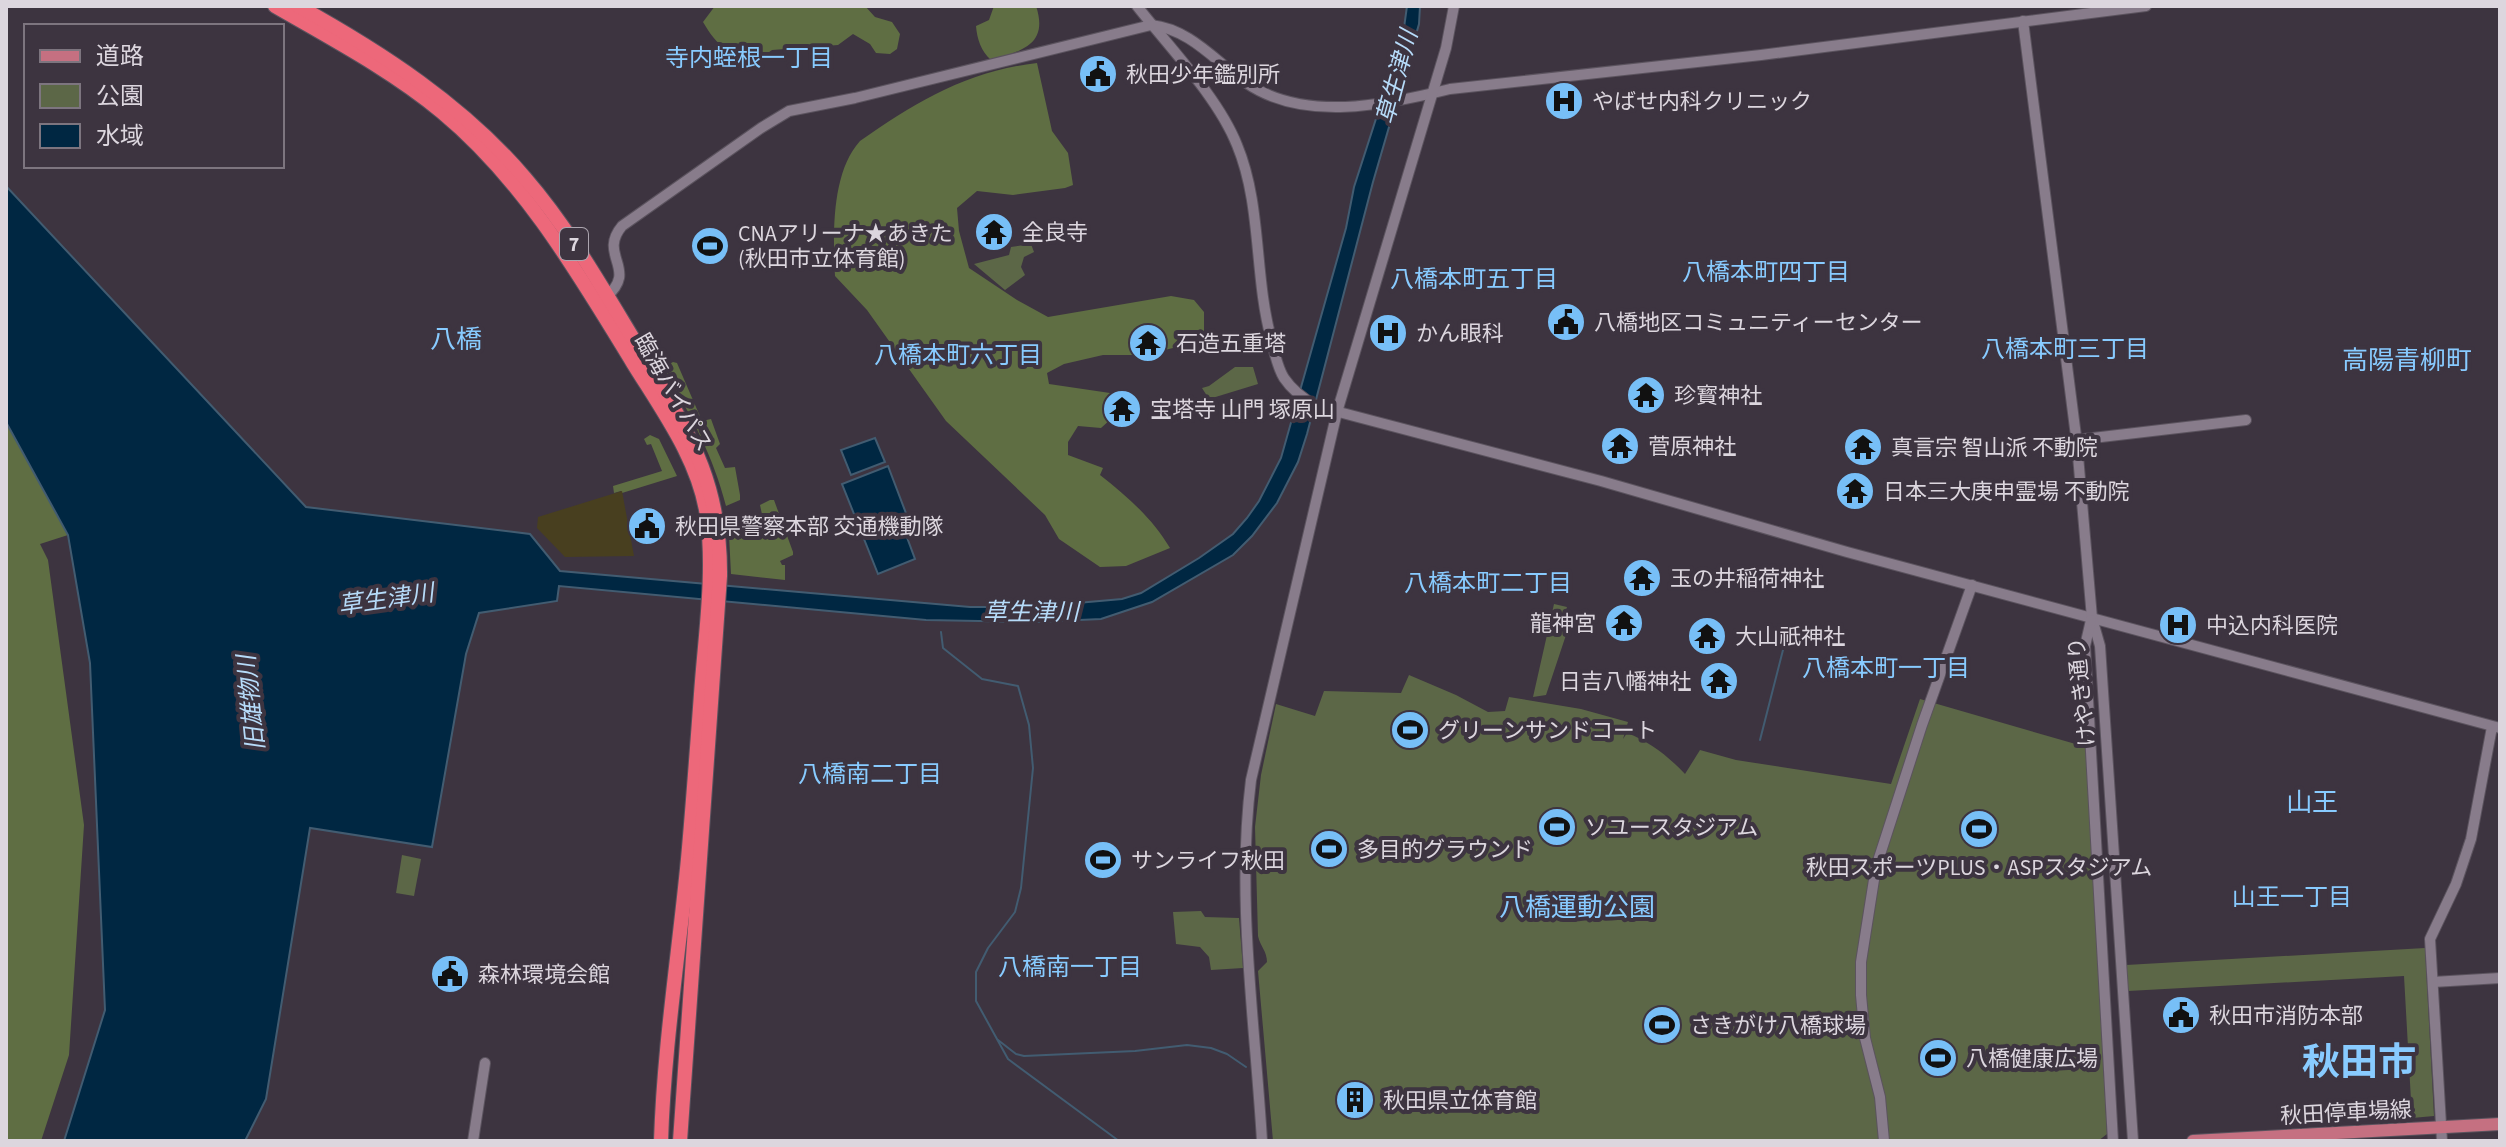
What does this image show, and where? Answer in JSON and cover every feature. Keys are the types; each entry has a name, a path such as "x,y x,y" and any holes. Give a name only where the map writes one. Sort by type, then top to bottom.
{"highway":[{"name":"臨海バイパス","path":"275,6 393,75 464,132 515,184 602,300 676,413 701,461 717,512 721,542 714,576 680,1141"},
{"name":"臨海バイパス","path":"298,6 413,77 480,131 525,177 556,217 602,300"},
{"name":"臨海バイパス","path":"661,1141 670,1017 713,607"}],"main road":[{"name":"秋田停車場線","path":"2193,1141 2500,1124"}],"street":[{"path":"1137,6 1219,110 1236,143 1250,194 1269,329 1284,377 1316,406 1601,481 1847,552 2496,727 2471,839 2456,884 2430,939 2442,1141"},
{"path":"1262,1141 1245,892 1245,827 1251,780 1328,460 1332,411 1387,250 1446,48 1454,6"},
{"path":"602,300 617,288 620,281 614,244 622,226 789,111 927,81 1151,25 1165,26 1182,34 1246,83 1281,101 1313,106 1408,100 1450,89 1761,55 2146,6"},
{"path":"2023,21 2077,444 2092,618"},
{"path":"2077,444 2084,439 2246,420"},
{"path":"1884,1141 1880,1097 1865,1038 1861,962 1874,880 1922,725 1972,585"},
{"name":"けやき通り","path":"2092,618 2085,646 2113,1141"},
{"name":"けやき通り","path":"2092,618 2100,646 2133,1141"},
{"path":"2433,982 2500,978"},
{"path":"473,1141 485,1063"}],"green space":[{"path":"715,6 865,6 875,17 892,22 900,34 897,49 890,54 876,53 870,44 853,34 838,45 772,50 755,62 724,48 708,31 703,22"},
{"path":"994,6 1036,6 1039,30 1030,44 1022,49 991,60 980,44 976,26 989,20"},
{"path":"1037,63 1052,131 1068,153 1073,185 1013,195 977,191 957,208 959,231 969,268 1048,317 1171,296 1194,300 1204,312 1204,331 1173,348 1144,355 1103,355 1064,364 1047,373 1049,384 1110,393 1114,412 1109,420 1101,428 1078,426 1068,442 1068,455 1103,468 1100,475 1139,508 1170,548 1126,566 1100,567 1059,539 1045,515 946,421 867,310 835,276 834,224 839,187 851,154 860,141 943,90 988,73"},
{"path":"1031,244 1034,252 1024,257 1021,267 1025,275 1005,290 974,264 1009,255 1011,247"},
{"path":"677,363 702,421 711,419 720,444 716,448 725,468 735,467 740,500 726,506 701,438 667,375 666,366"},
{"path":"1235,367 1253,367 1258,384 1209,399 1202,388"},
{"path":"6,422 68,535 40,544 48,560 84,825 69,1055 41,1141 6,1141"},
{"path":"650,435 659,439 677,476 614,493 613,486 662,471 651,444 647,445 644,439"},
{"path":"774,500 793,552 793,555 780,561 785,565 785,580 731,574 728,516 746,513 750,523 763,519 760,505"},
{"path":"1554,604 1567,607 1564,617 1571,620 1546,695 1533,697"},
{"name":"八橋運動公園","path":"1409,675 1488,712 1505,711 1509,697 1581,709 1628,722 1623,739 1627,733 1643,741 1665,755 1685,774 1700,750 1736,760 1891,784 1920,699 2086,747 2107,1134 2098,1141 1273,1141 1258,971 1267,962 1258,936 1255,827 1261,775 1276,704 1315,716 1324,691 1401,693"},
{"path":"402,855 421,859 414,896 396,893"},
{"path":"1201,911 1205,917 1239,918 1243,968 1211,970 1209,957 1200,947 1176,944 1173,912"},
{"path":"2425,948 2434,1116 2412,1118 2404,976 2128,991 2126,965"},
{"path":"2408,1104 2408,1117 2380,1118 2379,1115 2344,1119 2343,1107"}],"sand":[{"path":"622,491 634,556 565,557 537,528 538,517"}],"water":[{"path":"1407,6 1420,6 1419,24 1373,182 1307,434 1298,462 1277,503 1233,555 1152,602 1101,619 1036,622 926,620 559,586 557,601 479,613 466,654 432,847 310,828 266,1099 245,1141 64,1141 105,1010 90,663 68,535 6,422 6,186 306,507 530,534 560,571 970,607 1032,607 1122,599 1141,593 1233,534 1259,501 1281,458 1346,228 1354,187 1403,35"},
{"path":"875,438 885,462 851,475 841,450"},
{"path":"888,466 912,529 905,532 915,559 878,574 842,484"}],"waterway":[{"path":"941,632 943,648 982,679 1018,686 1029,725 1033,768 1021,888 1015,912 988,948 976,972 976,1001 1008,1059 1119,1141"},
{"path":"1760,740 1783,650"},
{"path":"998,1040 1016,1054 1024,1056 1135,1051 1187,1045 1211,1048 1246,1067"}],"place":[{"name":"秋田少年鑑別所","path":"1098,74"},
{"name":"やばせ内科クリニック","path":"1564,101"},
{"name":"全良寺","path":"994,232"},
{"name":"CNAアリーナ★あきた (秋田市立体育館)","path":"710,246"},
{"name":"八橋地区コミュニティーセンター","path":"1566,322"},
{"name":"かん眼科","path":"1388,333"},
{"name":"石造五重塔","path":"1148,343"},
{"name":"珍寳神社","path":"1646,395"},
{"name":"宝塔寺 山門 塚原山","path":"1122,409"},
{"name":"菅原神社","path":"1620,446"},
{"name":"真言宗 智山派 不動院","path":"1863,447"},
{"name":"日本三大庚申霊場 不動院","path":"1855,491"},
{"name":"秋田県警察本部 交通機動隊","path":"647,526"},
{"name":"玉の井稲荷神社","path":"1642,578"},
{"name":"龍神宮","path":"1624,623"},
{"name":"中込内科医院","path":"2178,625"},
{"name":"大山祇神社","path":"1707,636"},
{"name":"日吉八幡神社","path":"1719,681"},
{"name":"グリーンサンドコート","path":"1410,730"},
{"name":"ソユースタジアム","path":"1557,827"},
{"name":"秋田スポーツPLUS・ASPスタジアム","path":"1979,829"},
{"name":"多目的グラウンド","path":"1329,849"},
{"name":"サンライフ秋田","path":"1103,860"},
{"name":"森林環境会館","path":"450,974"},
{"name":"秋田市消防本部","path":"2181,1015"},
{"name":"さきがけ八橋球場","path":"1662,1025"},
{"name":"八橋健康広場","path":"1938,1058"},
{"name":"秋田県立体育館","path":"1355,1100"}],"district":[{"name":"寺内蛭根一丁目","path":"749,58"},
{"name":"八橋本町四丁目","path":"1766,272"},
{"name":"八橋本町五丁目","path":"1474,279"},
{"name":"八橋","path":"456,339"},
{"name":"八橋本町三丁目","path":"2065,349"},
{"name":"八橋本町六丁目","path":"958,355"},
{"name":"高陽青柳町","path":"2407,360"},
{"name":"八橋本町二丁目","path":"1488,583"},
{"name":"八橋本町一丁目","path":"1886,668"},
{"name":"八橋南二丁目","path":"870,774"},
{"name":"山王","path":"2312,802"},
{"name":"山王一丁目","path":"2292,897"},
{"name":"八橋運動公園","path":"1577,907"},
{"name":"八橋南一丁目","path":"1070,967"},
{"name":"秋田市","path":"2359,1062"}],"water label":[{"name":"草生津川","path":"1397,77"},
{"name":"草生津川","path":"386,599"},
{"name":"草生津川","path":"1031,612"},
{"name":"旧雄物川","path":"251,703"}]}
